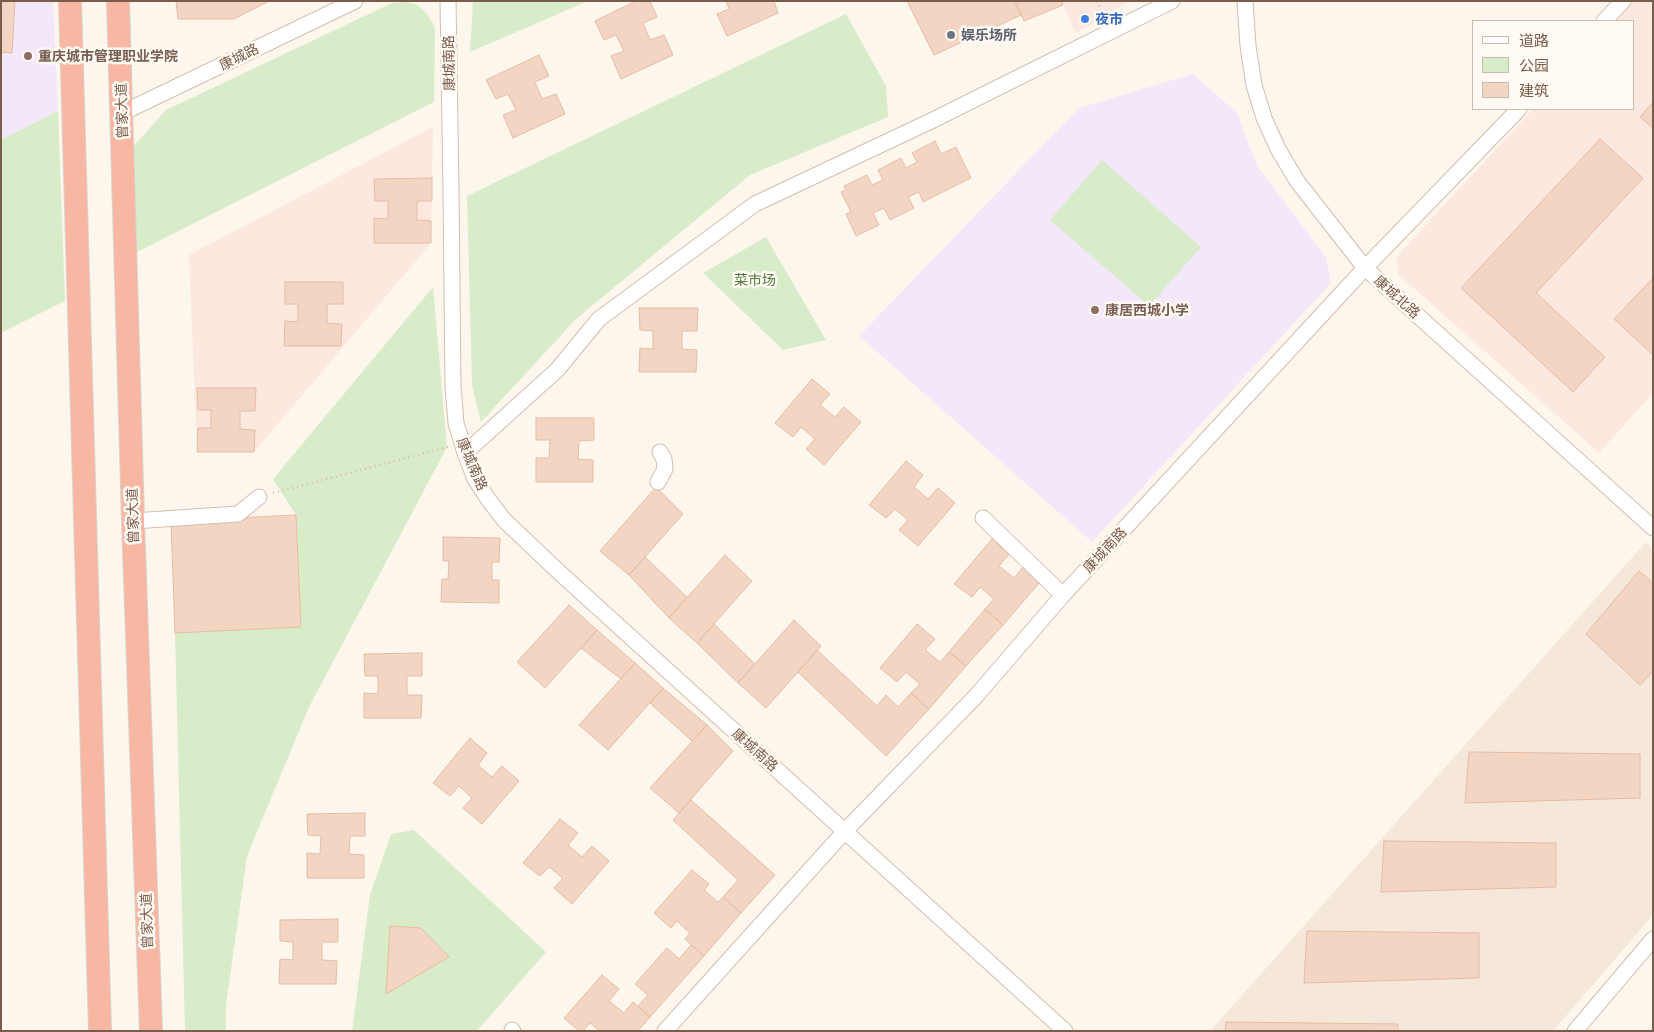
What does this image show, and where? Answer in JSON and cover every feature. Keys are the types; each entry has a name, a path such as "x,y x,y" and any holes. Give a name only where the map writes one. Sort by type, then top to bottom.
{"highway":[{"path":"70,1 100,1031"},
{"name":"曾家大道","path":"118,1 133,521 151,1031"}],"street":[{"name":"康城路","path":"122,113 355,1"},
{"name":"康城南路","path":"448,1 453,386 456,423 475,479 504,520 845,832"},
{"path":"465,453 557,370 599,319 755,204 1112,32 1172,1"},
{"name":"康城北路","path":"1245,1 1248,46 1254,85 1274,142 1296,181 1365,268 1653,528"},
{"path":"1605,20 1623,1"},
{"name":"康城南路","path":"665,1031 845,832 976,696 1063,596 1365,268 1518,110"},
{"path":"658,482 665,468 664,459 660,452"},
{"path":"133,521 238,514 259,497"},
{"path":"983,518 1063,596"},
{"path":"845,832 1065,1031"},
{"path":"1574,1031 1653,939"}],"path":[{"path":"1097,1 1112,32"},
{"path":"259,497 392,463 446,447 465,453"}],"shaded area":[{"name":"重庆城市管理职业学院","path":"1,1 53,1 58,111 1,140"},
{"name":"夜市","path":"1061,1 1129,1 1129,2 1076,33"},
{"path":"1632,1 1653,1 1653,393 1599,453 1398,274 1397,256 1532,110 1634,110 1634,20 1615,20"},
{"name":"康居西城小学","path":"1193,74 1237,113 1257,166 1326,257 1331,283 1092,542 859,336 1079,108"},
{"path":"433,127 431,243 254,452 197,452 189,255"},
{"path":"1646,542 1653,549 1653,915 1553,1031 1210,1031"}],"green space":[{"path":"473,1 588,1 470,52"},
{"path":"408,2 418,5 427,14 435,27 434,102 137,252 133,147 166,110 392,3"},
{"path":"846,14 886,86 888,117 750,175 576,319 481,422 472,385 467,196"},
{"path":"58,111 65,301 1,333 1,140"},
{"path":"1102,160 1201,247 1149,306 1050,220"},
{"name":"菜市场","path":"766,237 826,340 783,350 703,273"},
{"path":"433,287 447,447 309,707 247,856 226,1005 226,1031 185,1031 175,633 301,627 296,515 273,479"},
{"path":"414,830 546,952 477,1031 352,1031 370,895 391,834"}],"building":[{"path":"1,1 15,1 12,53 1,52"},
{"path":"176,1 269,1 234,19 178,19"},
{"path":"636,1 650,1 657,17 643,23 650,40 664,35 673,55 621,79 611,56 624,51 616,35 604,40 595,21"},
{"path":"726,1 774,1 778,13 727,36 717,14 729,9"},
{"name":"娱乐场所","path":"907,1 1015,1 1021,15 934,55"},
{"path":"1061,1 1063,5 1024,21 1015,2"},
{"path":"539,55 549,76 535,82 542,99 556,94 565,114 513,138 503,115 516,110 508,94 496,99 486,80"},
{"path":"1653,102 1653,128 1640,117"},
{"path":"1600,139 1643,178 1536,293 1605,357 1573,392 1461,288"},
{"path":"935,141 941,154 956,147 971,178 923,202 919,192 908,197 914,208 890,220 884,208 873,213 879,225 856,236 846,214 851,212 841,192 846,190 844,186 867,175 872,185 883,180 878,170 901,158 906,168 917,162 912,153"},
{"path":"432,178 432,201 417,201 417,220 431,221 431,243 374,243 374,218 388,219 388,201 375,201 374,179"},
{"path":"1653,278 1653,355 1614,319"},
{"path":"285,282 343,282 343,304 327,304 327,323 342,324 341,346 284,346 285,321 298,322 298,304 285,304"},
{"path":"639,308 698,308 697,331 682,331 682,349 697,350 696,372 639,372 640,348 653,349 653,331 640,330"},
{"path":"812,379 830,394 820,405 835,417 844,407 861,422 824,465 806,449 815,439 801,427 793,437 775,423"},
{"path":"197,388 256,388 255,411 240,411 240,429 255,430 254,452 197,452 198,428 211,428 211,410 198,410"},
{"path":"536,418 594,418 594,440 579,441 578,459 593,460 593,482 536,482 536,458 549,458 550,440 536,440"},
{"path":"906,461 923,475 914,487 928,499 938,488 955,503 918,546 899,530 908,520 895,509 886,518 869,505"},
{"path":"656,487 683,514 629,575 600,551"},
{"path":"296,515 301,627 175,633 171,521"},
{"path":"443,537 500,538 499,562 492,562 492,580 499,580 499,603 441,602 442,579 448,579 449,561 443,561"},
{"path":"992,539 1009,554 999,566 1014,578 1023,567 1040,582 1003,625 985,609 994,599 980,587 972,597 954,584"},
{"path":"725,555 752,581 697,643 669,618"},
{"path":"645,557 687,597 669,618 629,575"},
{"path":"1639,571 1653,583 1653,671 1640,685 1586,634"},
{"path":"569,605 597,630 545,688 517,662"},
{"path":"985,609 1003,625 966,666 949,652"},
{"path":"794,620 821,646 766,708 738,683"},
{"path":"714,624 755,664 738,683 697,643"},
{"path":"917,624 935,639 925,650 940,662 949,652 966,666 929,709 911,693 920,684 906,672 897,682 880,668"},
{"path":"597,630 635,663 621,679 581,648"},
{"path":"817,650 877,706 886,695 898,707 911,693 929,709 886,756 798,672"},
{"path":"422,653 422,676 407,676 407,695 422,695 421,718 364,718 364,693 378,694 378,676 365,676 364,654"},
{"path":"635,663 663,688 608,750 579,725"},
{"path":"663,688 707,725 692,741 650,703"},
{"path":"707,725 733,751 679,813 650,788"},
{"path":"470,738 487,753 478,765 492,777 502,766 519,781 482,824 463,808 472,798 459,786 450,796 433,783"},
{"path":"1469,752 1640,754 1640,798 1465,803"},
{"path":"691,800 775,875 741,913 723,897 738,880 673,820"},
{"path":"365,813 365,836 350,836 349,854 364,855 364,878 307,878 307,853 320,854 321,836 308,835 307,814"},
{"path":"560,819 578,833 568,845 582,857 592,846 609,861 572,904 554,888 563,878 549,867 540,876 523,863"},
{"path":"1384,841 1556,843 1556,887 1381,892"},
{"path":"692,870 709,884 704,890 718,902 723,897 741,913 704,956 685,939 690,933 677,921 671,928 654,913"},
{"path":"338,919 338,942 322,942 322,960 337,961 336,984 279,984 280,959 293,960 293,942 280,941 280,920"},
{"path":"390,926 421,928 449,957 386,994"},
{"path":"1307,931 1479,933 1479,978 1304,983"},
{"path":"691,945 704,956 650,1017 638,1006 648,995 635,984 667,948 679,959"},
{"path":"602,975 619,989 609,1001 624,1013 633,1002 650,1017 638,1031 600,1031 590,1023 583,1031 579,1031 564,1018"},
{"path":"1226,1022 1398,1024 1398,1031 1225,1031"}],"place":[{"name":"夜市","path":"1085,19"},
{"name":"娱乐场所","path":"951,35"},
{"name":"重庆城市管理职业学院","path":"28,56"},
{"name":"康居西城小学","path":"1095,310"}]}
